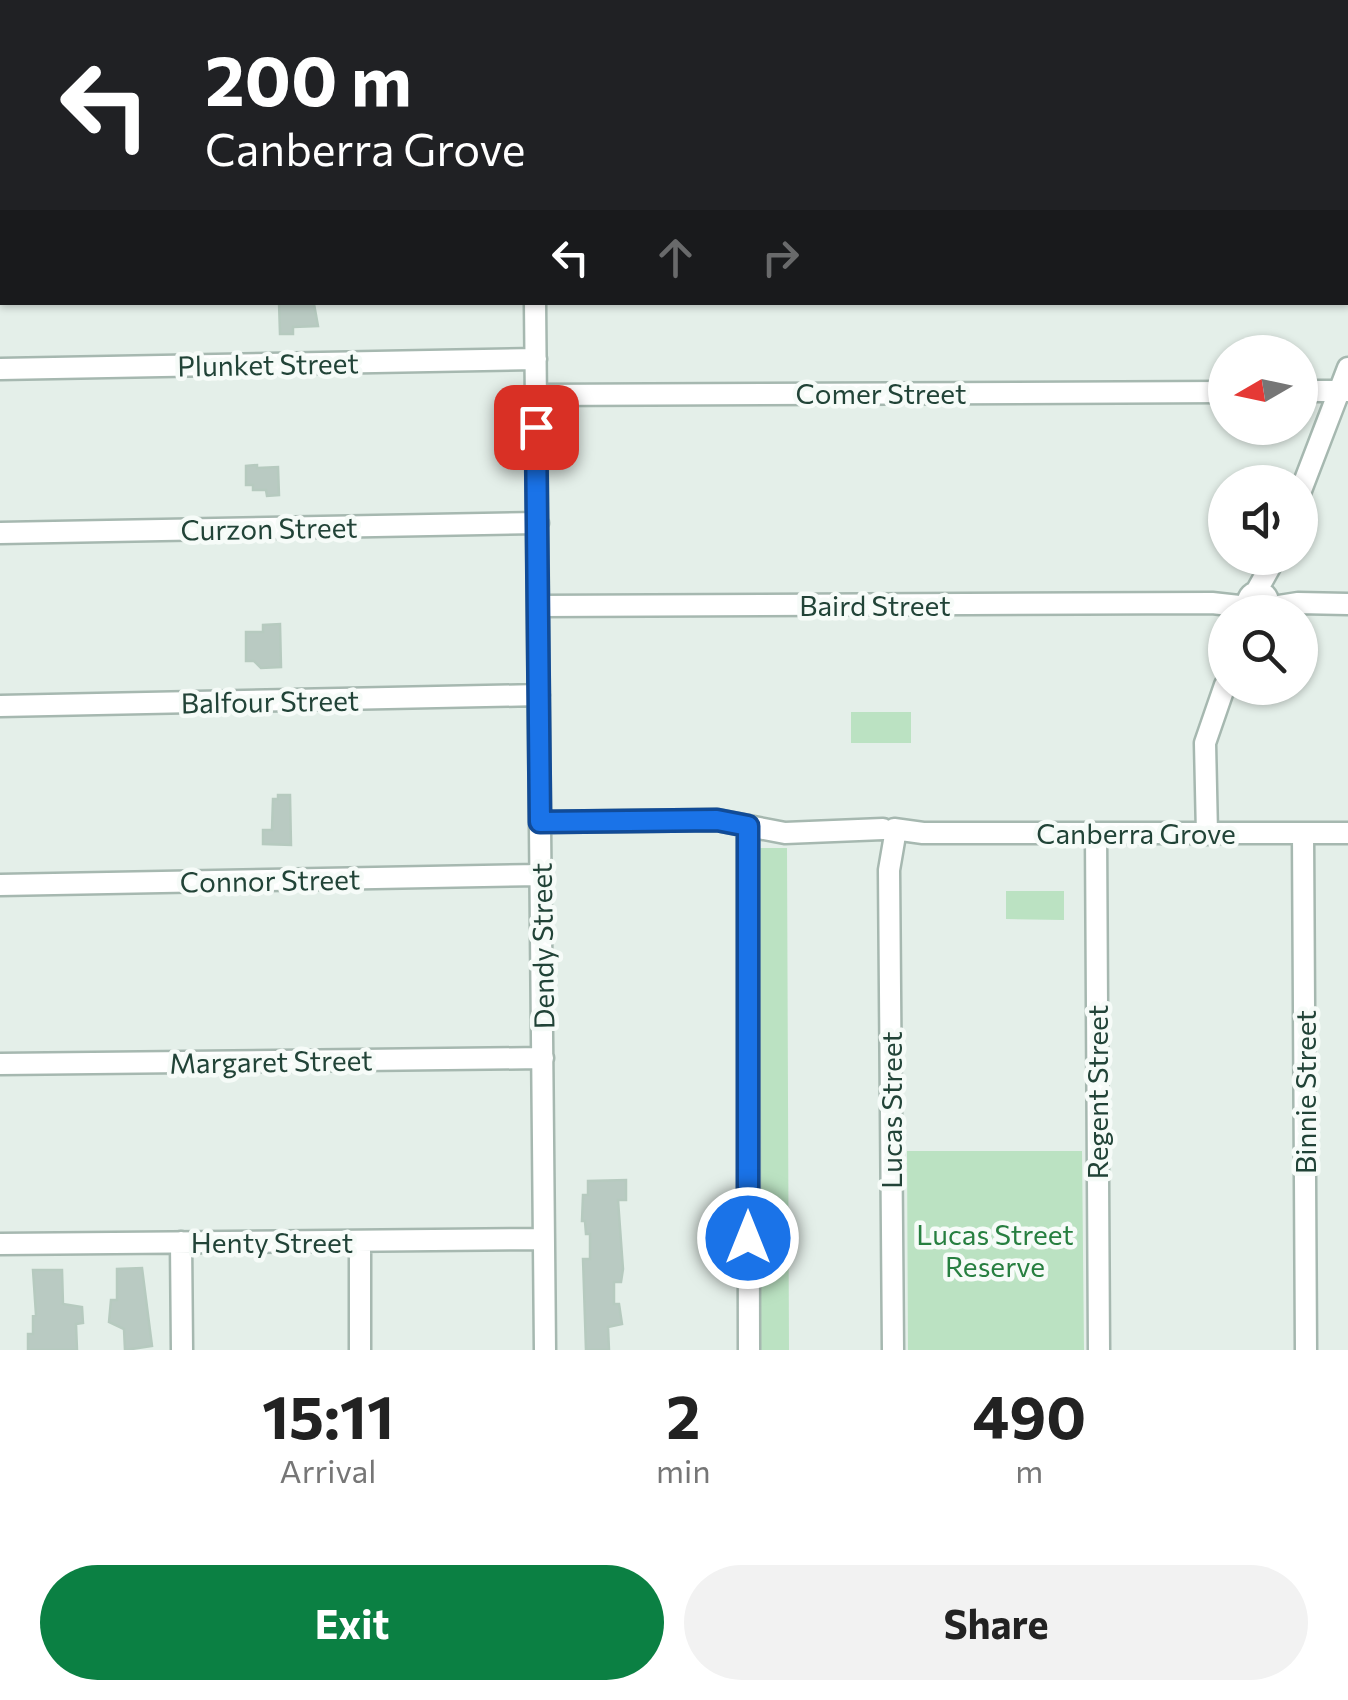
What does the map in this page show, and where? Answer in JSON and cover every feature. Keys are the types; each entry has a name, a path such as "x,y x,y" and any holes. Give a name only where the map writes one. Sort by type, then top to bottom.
{"street":[{"name":"Dendy Street","path":"535,305 545,1350"},
{"name":"Plunket Street","path":"0,369 536,359"},
{"path":"1312,465 1344,391 1348,368"},
{"path":"1318,391 1344,391"},
{"name":"Comer Street","path":"536,395 1208,392"},
{"name":"Curzon Street","path":"0,533 538,523"},
{"name":"Baird Street","path":"539,606 1208,603"},
{"name":"Baird Street","path":"1318,603 1348,604"},
{"name":"Balfour Street","path":"0,706 540,696"},
{"path":"1206,834 1205,743 1218,705"},
{"name":"Canberra Grove","path":"540,822 717,820 772,832 889,836 1348,834"},
{"path":"748,826 749,1350"},
{"name":"Regent Street","path":"1096,833 1099,1350"},
{"name":"Binnie Street","path":"1303,834 1306,1350"},
{"name":"Lucas Street","path":"889,836 892,1350"},
{"name":"Connor Street","path":"0,885 541,875"},
{"name":"Margaret Street","path":"0,1064 543,1058"},
{"name":"Henty Street","path":"0,1244 544,1240"},
{"path":"180,1242 182,1350"},
{"path":"360,1242 360,1350"}],"green space":[{"path":"851,712 911,712 911,743 851,743"},
{"path":"754,848 787,848 789,1350 756,1350"},
{"path":"1006,891 1064,891 1064,920 1006,919"},
{"name":"Lucas Street Reserve","path":"907,1151 1082,1151 1084,1350 908,1350"}],"building":[{"path":"279,305 314,305 318,326 293,327 293,334 280,334"},
{"path":"246,466 278,467 279,495 267,496 266,490 253,490 253,485 246,485"},
{"path":"280,624 281,667 261,668 254,661 246,661 246,632 263,632 263,625"},
{"path":"278,795 290,795 291,845 263,844 263,830 272,830 273,799 278,799"},
{"path":"626,1180 626,1200 618,1200 623,1269 621,1282 614,1282 614,1304 619,1304 622,1324 608,1327 609,1350 586,1350 583,1259 590,1259 590,1234 586,1234 582,1221 583,1195 588,1195 588,1181"},
{"path":"142,1268 152,1346 125,1350 124,1329 109,1322 111,1300 117,1300 117,1269"},
{"path":"33,1270 62,1270 63,1304 82,1307 83,1323 76,1324 77,1350 28,1350 28,1334 33,1334 36,1315"}],"route":[{"path":"536,427 540,822 726,820 748,826 748,1238"}]}
